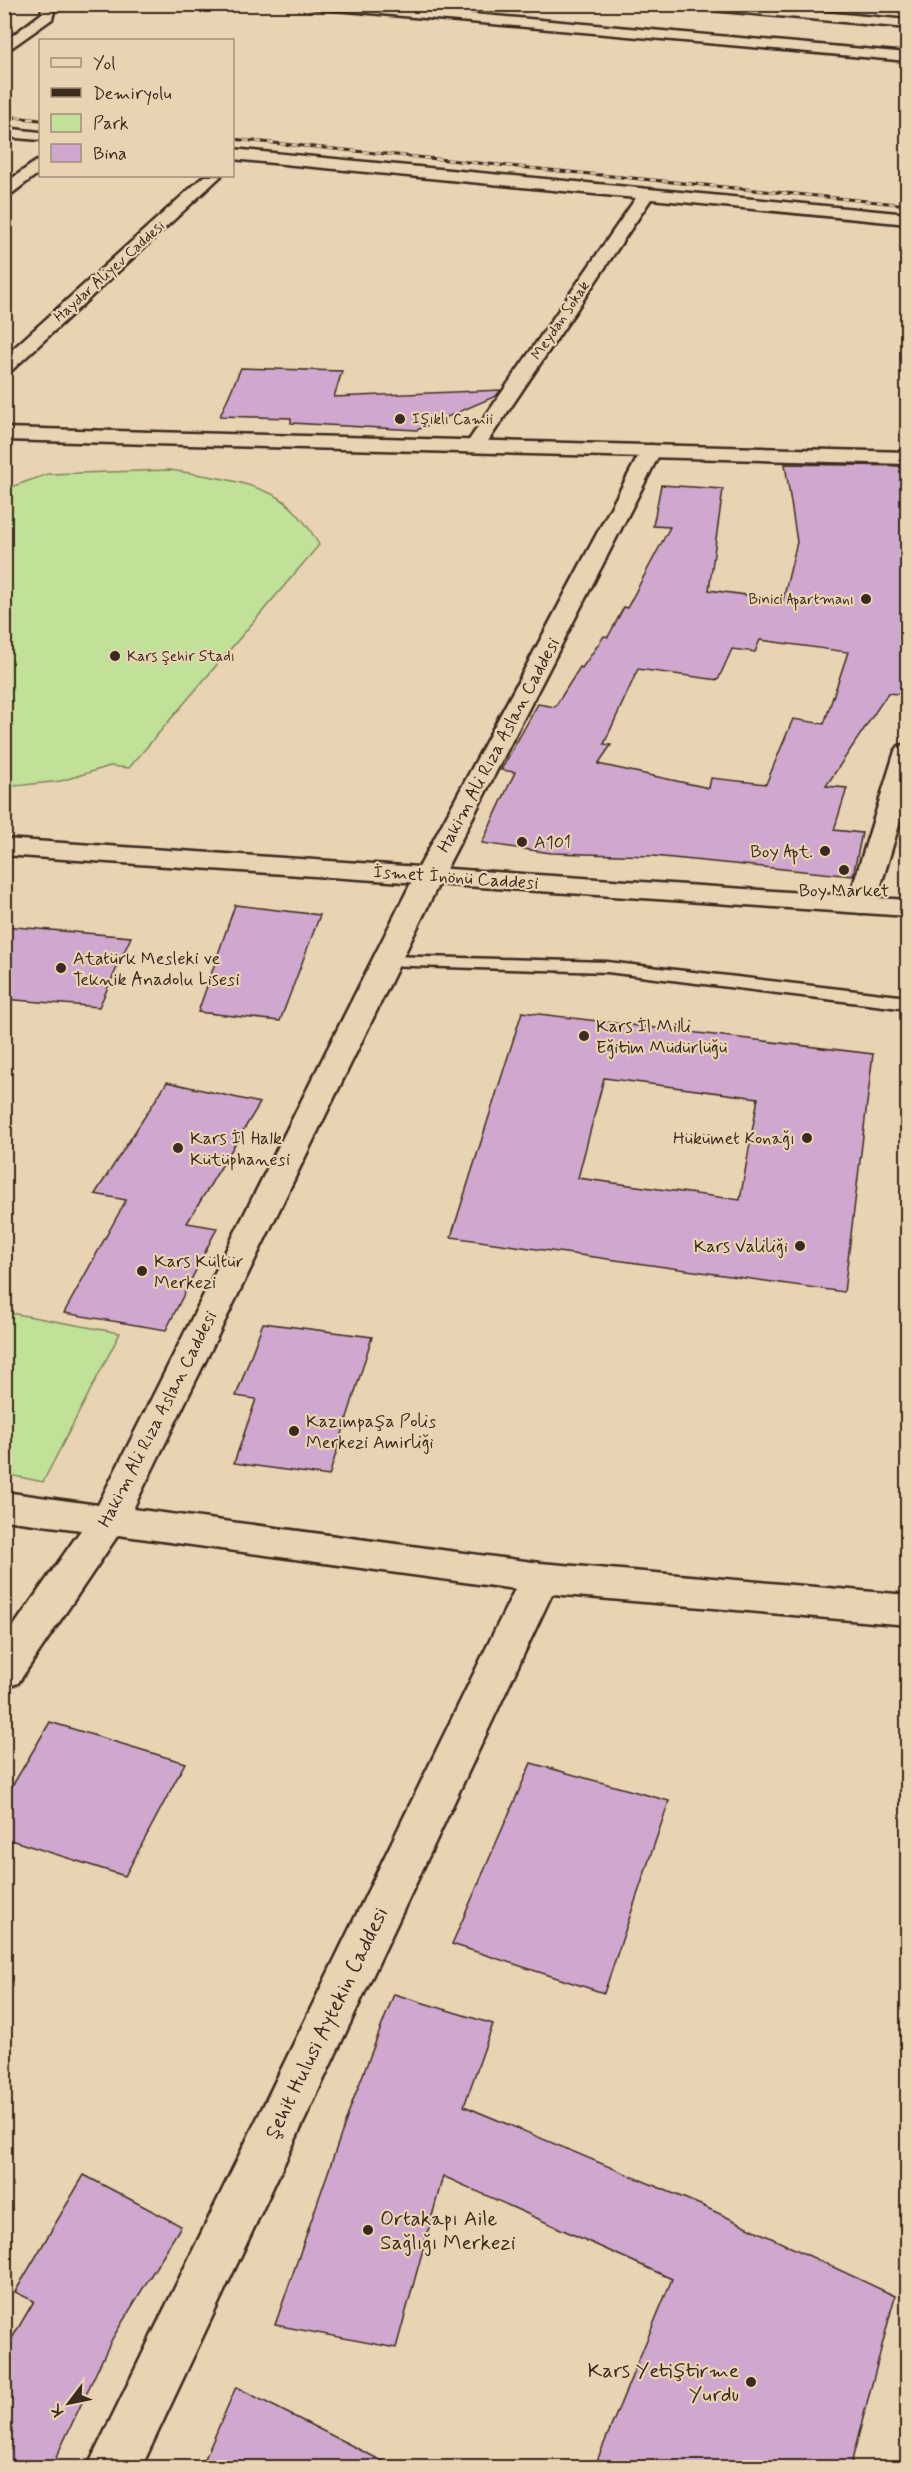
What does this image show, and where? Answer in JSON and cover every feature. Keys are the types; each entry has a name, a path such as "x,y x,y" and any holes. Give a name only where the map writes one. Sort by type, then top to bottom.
{"street":[{"path":"4,49 47,16 50,4"},
{"path":"313,4 908,57"},
{"path":"689,4 908,24"},
{"path":"537,24 556,11"},
{"path":"4,132 39,136"},
{"path":"234,156 908,219"},
{"path":"4,192 39,166"},
{"name":"Haydar Aliyev Caddesi","path":"4,366 212,177"},
{"name":"Meydan Sokak","path":"475,446 646,194"},
{"path":"4,434 908,458"},
{"name":"Hakim Ali Rıza Aslan Caddesi","path":"4,1672 110,1518 429,875 651,451"},
{"path":"861,904 908,751"},
{"name":"İsmet İnönü Caddesi","path":"4,847 908,908"},
{"path":"4,1506 110,1518 540,1578 908,1610"},
{"name":"Şehit Hulusi Aytekin Caddesi","path":"113,2468 540,1578"}],"lane":[{"path":"387,961 608,967 908,1003"}],"green space":[{"name":"Kars Şehir Stadı","path":"170,470 235,482 272,494 293,509 319,545 129,768 110,766 61,781 5,787 5,489 48,474"},
{"path":"5,1312 120,1333 43,1482 5,1474"}],"building":[{"path":"241,368 342,371 334,397 501,390 496,396 417,430 291,423 291,418 220,416"},
{"path":"785,464 908,466 908,695 888,693 826,786 847,788 834,830 862,833 853,876 653,856 551,853 482,843 515,772 501,770 538,704 555,707 580,667 582,668 604,636 608,637 624,607 627,608 670,527 653,526 661,485 723,489 709,590 783,600 797,542","holes":["760,640 848,652 824,724 793,719 766,784 711,778 709,788 598,764 611,745 604,744 638,669 718,680 732,649 755,652"]},
{"path":"235,905 320,915 280,1021 198,1012"},
{"name":"Atatürk Mesleki ve Teknik Anadolu Lisesi","path":"4,926 131,937 99,1007 4,999"},
{"name":"Hükümet Konağı","path":"522,1012 873,1054 844,1292 451,1237","holes":["604,1078 758,1098 740,1200 578,1178"]},
{"path":"167,1082 260,1103 187,1223 217,1228 166,1330 64,1313 126,1200 95,1194"},
{"name":"Kazımpaşa Polis Merkezi Amirliği","path":"263,1323 372,1337 329,1476 234,1463 256,1399 236,1396"},
{"path":"50,1722 185,1763 125,1876 4,1838 4,1800"},
{"path":"531,1763 669,1801 604,1993 452,1944"},
{"path":"394,1994 493,2024 464,2106 703,2206 895,2296 850,2468 594,2468 672,2279 443,2176 396,2348 275,2325 352,2103"},
{"path":"84,2175 181,2226 112,2339 51,2468 4,2468 4,2352 34,2301 15,2292"},
{"path":"236,2387 396,2468 201,2468"}],"railway":[{"path":"4,116 39,120"},
{"path":"234,139 908,205"}],"place":[{"name":"Işıklı Camii","path":"400,419"},
{"name":"Binici Apartmanı","path":"866,599"},
{"name":"Kars Şehir Stadı","path":"115,656"},
{"name":"A101","path":"522,842"},
{"name":"Boy Apt.","path":"825,851"},
{"name":"Boy Market","path":"844,870"},
{"name":"Atatürk Mesleki ve Teknik Anadolu Lisesi","path":"61,968"},
{"name":"Kars İl Milli Eğitim Müdürlüğü","path":"584,1036"},
{"name":"Hükümet Konağı","path":"807,1138"},
{"name":"Kars İl Halk Kütüphanesi","path":"178,1148"},
{"name":"Kars Valiliği","path":"800,1246"},
{"name":"Kars Kültür Merkezi","path":"142,1271"},
{"name":"Kazımpaşa Polis Merkezi Amirliği","path":"294,1431"},
{"name":"Ortakapı Aile Sağlığı Merkezi","path":"368,2230"},
{"name":"Kars Yetiştirme Yurdu","path":"751,2382"}]}
